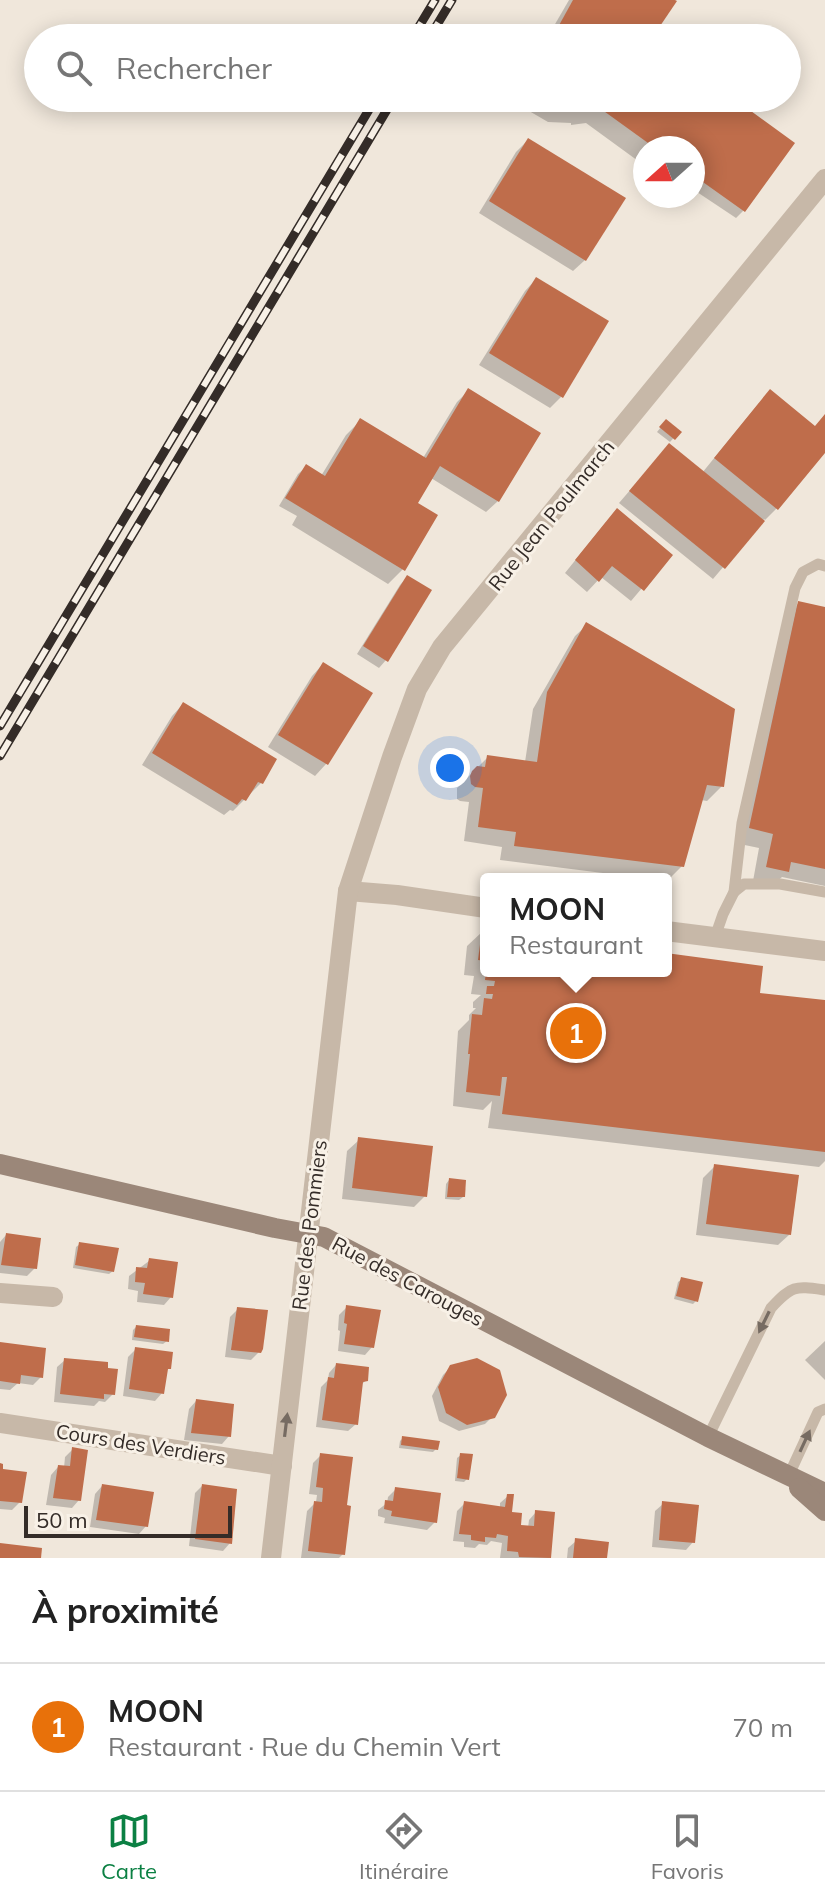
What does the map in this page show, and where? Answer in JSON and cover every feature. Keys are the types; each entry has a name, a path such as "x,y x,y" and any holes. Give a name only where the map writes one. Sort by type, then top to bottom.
{"main road":[{"name":"Rue des Carouges","path":"0,1164 324,1237 708,1437 825,1493"},
{"name":"Rue des Carouges","path":"788,1477 825,1511"}],"street":[{"name":"Rue Jean Poulmarch","path":"348,891 417,689 442,647 825,179"},
{"path":"348,891 480,907"},
{"name":"Rue des Pommiers","path":"271,1558 348,891"},
{"path":"672,932 825,951"},
{"path":"0,1293 53,1297"},
{"name":"Cours des Verdiers","path":"0,1423 282,1466"}],"lane":[{"path":"715,937 734,892 742,823 795,588 803,572 818,564 825,566"},
{"path":"734,892 744,884 780,884 825,892"},
{"path":"708,1437 771,1308 786,1291 800,1287 825,1290"},
{"path":"788,1477 818,1412 825,1409"}],"building":[{"path":"573,0 677,1 661,24 560,24"},
{"path":"605,112 752,112 795,143 745,212 705,184 705,136 638,136"},
{"path":"528,138 626,198 586,261 489,201"},
{"path":"536,277 609,321 563,398 489,353"},
{"path":"468,388 541,433 499,502 440,466 418,503 438,515 405,571 285,498 306,464 325,476 360,418 426,458"},
{"path":"770,389 815,426 825,414 825,453 778,510 714,458"},
{"path":"666,419 682,432 675,440 659,427"},
{"path":"669,443 765,521 725,569 629,491"},
{"path":"617,508 673,555 644,591 612,566 599,582 575,560"},
{"path":"407,575 432,590 388,662 363,646"},
{"path":"798,601 825,607 825,869 791,862 789,872 766,867 773,834 749,828"},
{"path":"586,622 735,709 724,787 707,785 684,867 514,846 516,832 478,827 483,788 471,784 472,771 477,766 485,767 487,755 537,762 547,692"},
{"path":"323,662 373,693 328,765 278,735"},
{"path":"183,702 277,759 263,784 258,782 246,801 242,799 237,805 152,753"},
{"path":"672,954 763,966 760,993 825,1000 825,1152 502,1114 507,1077 502,1077 500,1096 466,1092 472,1014 482,1015 484,998 492,999 493,994 486,994 487,986 494,986 495,981 485,980 485,977 672,977"},
{"path":"358,1137 433,1146 427,1197 352,1188"},
{"path":"714,1164 799,1175 791,1235 706,1224"},
{"path":"449,1178 466,1180 465,1197 447,1197"},
{"path":"6,1233 41,1238 37,1269 1,1265"},
{"path":"79,1242 119,1248 114,1272 75,1265"},
{"path":"149,1258 178,1262 173,1298 143,1294 145,1283 135,1282 136,1267 147,1268"},
{"path":"681,1277 703,1282 698,1302 676,1296"},
{"path":"346,1305 381,1310 374,1348 344,1344"},
{"path":"237,1307 268,1310 261,1353 231,1350"},
{"path":"136,1325 170,1329 169,1342 134,1337"},
{"path":"0,1342 46,1348 43,1378 21,1375 20,1384 0,1381"},
{"path":"135,1347 173,1352 164,1394 129,1389"},
{"path":"64,1358 108,1362 108,1368 118,1369 115,1395 104,1394 104,1399 60,1394"},
{"path":"477,1358 500,1370 507,1395 495,1418 467,1425 446,1413 438,1387 450,1365"},
{"path":"336,1363 369,1367 368,1381 363,1382 358,1425 322,1420 328,1377 334,1378"},
{"path":"196,1399 234,1404 231,1437 191,1433"},
{"path":"402,1436 440,1441 438,1450 401,1445"},
{"path":"72,1447 88,1450 81,1501 53,1498 58,1465 70,1466"},
{"path":"320,1453 353,1457 345,1555 308,1551 314,1501 322,1502 323,1488 316,1487"},
{"path":"460,1453 473,1454 469,1480 457,1478"},
{"path":"0,1463 3,1469 27,1472 22,1503 0,1501"},
{"path":"102,1484 154,1492 148,1527 96,1520"},
{"path":"202,1484 237,1489 232,1544 195,1539"},
{"path":"395,1487 441,1493 437,1523 391,1516 392,1511 384,1509 385,1500 393,1501"},
{"path":"507,1494 514,1494 512,1512 522,1513 521,1525 534,1526 535,1510 555,1512 551,1558 519,1557 518,1552 507,1551 508,1536 497,1534 496,1538 485,1537 485,1542 471,1540 471,1535 459,1534 464,1501 505,1507"},
{"path":"662,1501 699,1505 695,1543 659,1540"},
{"path":"575,1538 609,1542 607,1558 573,1558"},
{"path":"0,1543 42,1548 41,1558 0,1558"}],"railway":[{"path":"420,24 435,0"},
{"path":"437,24 452,0"},
{"path":"0,726 368,112"},
{"path":"0,756 386,112"}],"place":[{"name":"MOON","path":"576,1033"}]}
